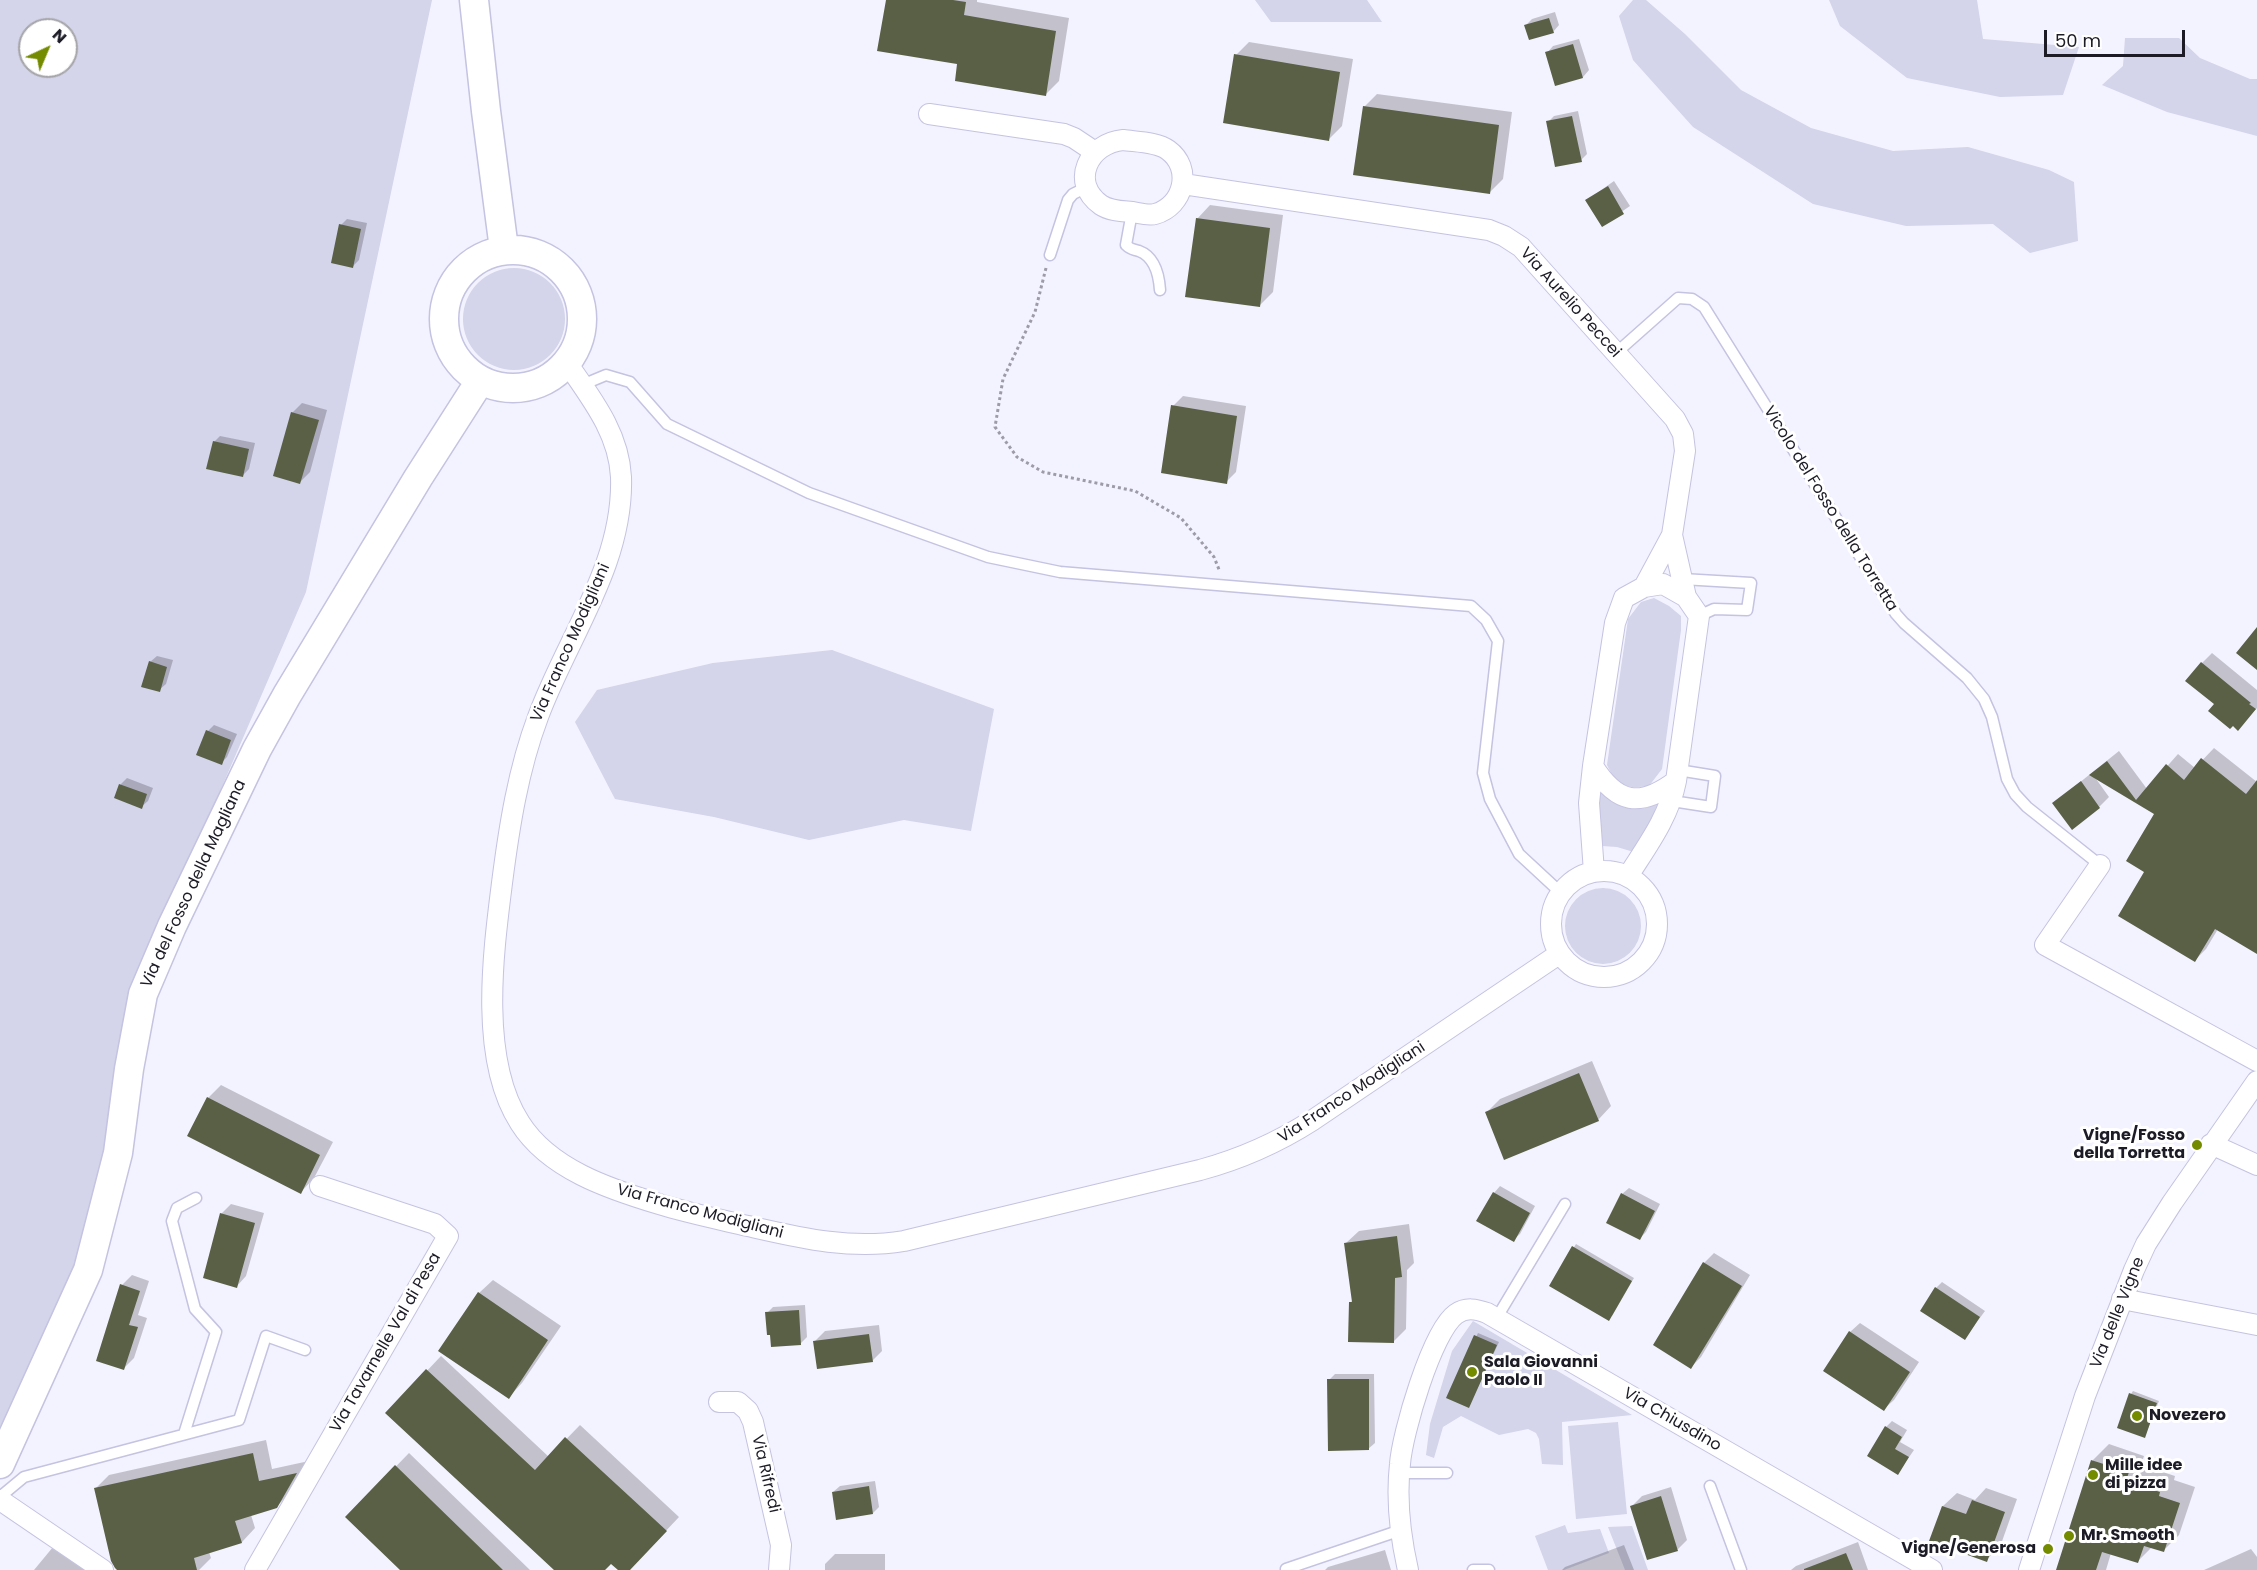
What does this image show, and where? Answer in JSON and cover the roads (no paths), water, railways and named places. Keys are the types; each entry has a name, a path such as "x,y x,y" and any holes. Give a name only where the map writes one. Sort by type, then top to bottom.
{"street":[{"path":"474,0 504,249"},
{"path":"929,114 1064,134 1095,152"},
{"path":"1123,140 1162,146 1178,160 1182,172 1183,184 1174,203 1164,211 1152,215 1109,209 1101,205 1087,187 1085,168 1095,152 1113,141 1123,140"},
{"name":"Via Aurelio Peccei","path":"1183,184 1489,230 1521,247 1675,419 1683,434 1685,451 1672,535 1644,587"},
{"path":"504,249 529,251 552,261 568,278 580,297 582,321 574,374 549,378 529,388 498,387 480,381 460,366 450,350 444,331 444,308 449,291 463,270 479,258 504,249"},
{"name":"Via Franco Modigliani","path":"574,374 609,428 617,453 621,476 618,521 605,566 547,694 529,745 506,853 492,984 499,1068 511,1106 520,1123 536,1142 573,1170 611,1188 664,1205 803,1238 858,1245 904,1241 1200,1170 1258,1152 1284,1139 1313,1120 1559,954"},
{"name":"Via del Fosso della Magliana","path":"0,1464 88,1270 118,1154 129,1070 143,994 172,926 258,749 287,695 418,478 480,381"},
{"name":"Via Aurelio Peccei","path":"1672,535 1684,588"},
{"path":"1594,872 1589,803 1615,623 1624,598 1644,587 1663,584 1684,588 1699,616 1672,801 1628,876"},
{"path":"1593,766 1607,786 1630,799 1648,798 1677,776"},
{"path":"2100,865 2045,945 2257,1061"},
{"path":"1612,871 1628,876 1643,887 1653,901 1658,919 1657,936 1650,953 1638,967 1623,975 1605,978 1588,976 1572,967 1559,954 1552,938 1551,920 1560,892 1578,878 1594,872 1612,871"},
{"name":"Via delle Vigne","path":"2029,1570 2085,1396 2146,1244 2211,1144 2257,1081"},
{"path":"2211,1144 2257,1165"},
{"name":"Via Tavarnelle Val di Pesa","path":"255,1570 448,1236 435,1224 320,1186"},
{"path":"2122,1299 2257,1325"},
{"name":"Via Chiusdino","path":"1408,1570 1401,1530 1399,1473 1403,1443 1423,1376 1448,1323 1458,1313 1472,1309 1496,1319 1932,1570"},
{"name":"Via Rifredi","path":"718,1402 738,1402 748,1411 753,1422 781,1545 779,1570"},
{"path":"0,1498 103,1570"}],"lane":[{"path":"1050,255 1068,200 1073,194 1087,187"},
{"path":"1132,212 1126,245 1129,249 1147,255 1152,260 1160,281 1160,290"},
{"name":"Vicolo del Fosso della Torretta","path":"1616,353 1678,298 1692,299 1704,307 1896,614 1968,678 1984,699 1992,717 2007,778 2015,794 2100,865"},
{"path":"574,374 606,375 630,382 667,424 677,429 809,493 988,558 1060,572 1471,606 1486,620 1498,642 1483,773 1490,799 1519,854 1560,892"},
{"path":"1684,588 1751,583 1748,610 1714,609 1699,616"},
{"path":"1672,801 1711,807 1715,776 1677,776"},
{"path":"184,1434 216,1332 195,1309 172,1221 177,1208 196,1198"},
{"path":"1496,1319 1565,1204"},
{"path":"0,1498 24,1477 239,1420 266,1336 305,1350"},
{"path":"1399,1473 1447,1473"},
{"path":"1710,1485 1741,1570"},
{"path":"1286,1569 1401,1530"},
{"path":"1473,1570 1484,1568 1489,1570"}],"place":[{"name":"Vigne/Fosso della Torretta","path":"2197,1145"},
{"name":"Sala Giovanni Paolo II","path":"1472,1372"},
{"name":"Novezero","path":"2137,1416"},
{"name":"Mille idee di pizza","path":"2093,1475"},
{"name":"Mr. Smooth","path":"2069,1536"},
{"name":"Vigne/Generosa","path":"2048,1549"}]}
